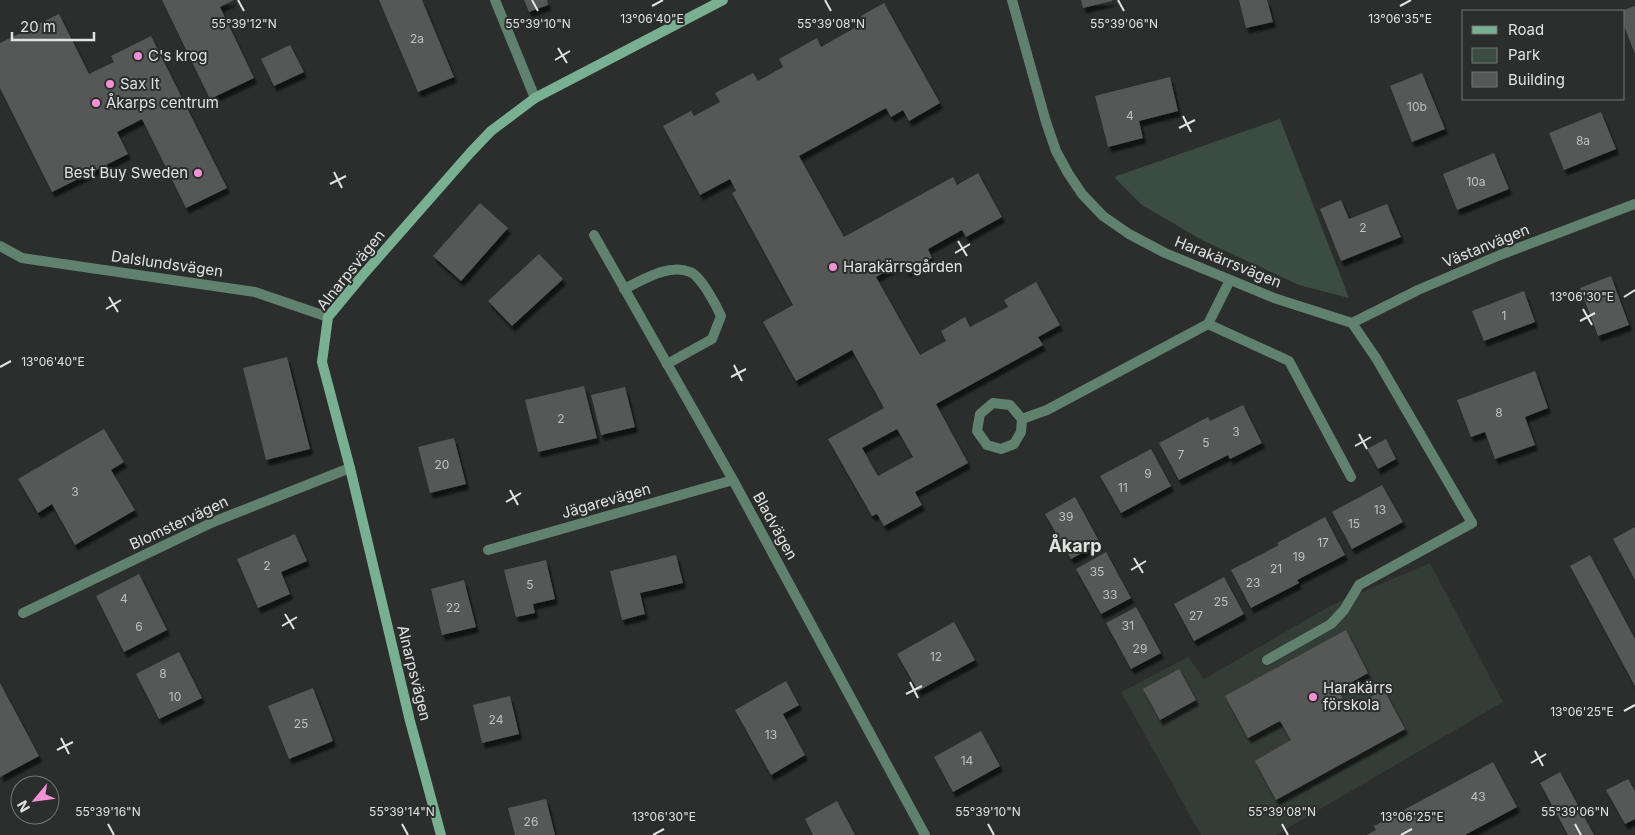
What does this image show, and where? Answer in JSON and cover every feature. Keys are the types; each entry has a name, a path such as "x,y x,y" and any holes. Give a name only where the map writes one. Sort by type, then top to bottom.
{"street":[{"path":"495,0 535,98"},
{"name":"Alnarpsvägen","path":"441,835 410,721 350,468 322,362 328,316 470,153 491,132 535,98 723,0"},
{"name":"Harakärrsvägen","path":"1012,0 1056,151 1082,194 1104,216 1129,234 1166,253 1274,298 1352,323"},
{"name":"Västanvägen","path":"1352,323 1418,290 1500,255 1635,204"},
{"name":"Bladvägen","path":"594,235 733,480 925,835"},
{"name":"Dalslundsvägen","path":"0,246 22,258 255,292 328,316"},
{"path":"624,289 661,273 676,269 692,272 710,294 721,316 712,339 667,364"},
{"path":"1022,419 1048,410 1208,324 1230,280"},
{"path":"1266,660 1331,624 1344,610 1359,585 1472,523 1376,358 1352,323"},
{"path":"1208,324 1290,361 1351,477"},
{"path":"993,403 1010,405 1022,419 1021,432 1014,444 1001,449 987,445 977,431 980,414 993,403"},
{"name":"Blomstervägen","path":"23,613 213,522 350,468"},
{"name":"Jägarevägen","path":"488,550 733,480"}],"shaded area":[{"name":"Harakärrs förskola","path":"1430,563 1503,702 1276,835 1201,835 1121,692 1188,657 1204,679 1332,605"}],"green space":[{"path":"1280,119 1349,298 1299,285 1202,240 1142,205 1114,177"}],"building":[{"path":"162,0 234,0 220,7 254,78 210,99"},
{"path":"379,0 422,0 454,77 418,92"},
{"path":"524,0 547,0 548,5 529,12"},
{"path":"1081,0 1112,0 1112,1 1083,8"},
{"path":"1239,0 1267,0 1273,22 1246,28"},
{"name":"Harakärrsgården","path":"884,3 940,103 909,121 903,110 891,117 886,108 799,156 844,237 953,177 957,185 978,173 1002,217 966,237 962,230 928,249 932,258 907,272 902,263 876,277 920,355 946,341 941,331 965,317 970,327 1008,307 1004,300 1036,282 1060,325 1038,337 1043,345 936,404 968,463 915,492 922,505 884,526 877,514 872,516 828,439 884,408 852,350 796,381 763,322 793,305 732,193 736,191 730,179 700,195 663,126 691,111 694,116 720,102 715,93 753,73 758,81 783,67 779,59 817,38 821,47 865,22 861,16","holes":["897,429 913,457 878,476 862,448"]},
{"path":"1635,6 1635,54 1625,29 1624,10"},
{"name":"Åkarps centrum","path":"59,14 89,74 114,62 111,56 151,36 227,188 186,208 142,119 117,132 128,154 52,192 0,88 0,43"},
{"path":"290,45 304,72 274,86 261,59"},
{"path":"1422,73 1445,129 1412,142 1390,86"},
{"path":"1170,77 1178,111 1139,121 1143,138 1108,147 1095,96"},
{"path":"1601,112 1616,149 1564,170 1549,133"},
{"path":"1494,153 1509,189 1457,210 1443,174"},
{"path":"1341,200 1349,219 1387,204 1401,237 1341,261 1320,209"},
{"path":"480,203 508,228 461,281 433,256"},
{"path":"539,254 563,279 512,326 488,301"},
{"path":"1611,276 1629,325 1598,336 1580,288"},
{"path":"1524,291 1535,322 1484,341 1472,311"},
{"path":"287,357 310,449 266,460 243,368"},
{"path":"1535,371 1548,408 1525,417 1535,445 1495,459 1485,432 1471,437 1457,400"},
{"path":"584,386 597,438 538,452 525,400"},
{"path":"625,387 635,427 601,435 591,395"},
{"path":"1243,405 1262,443 1230,459 1228,455 1179,480 1159,443 1208,417 1210,421"},
{"path":"104,429 124,462 111,470 135,510 75,545 52,504 38,513 18,479"},
{"path":"454,438 466,484 430,493 418,447"},
{"path":"1386,439 1396,459 1378,469 1367,449"},
{"path":"1151,449 1171,486 1121,513 1100,476"},
{"path":"1382,485 1403,522 1352,549 1332,512"},
{"path":"1075,497 1100,543 1071,559 1045,514"},
{"path":"1325,517 1345,555 1297,580 1299,583 1251,608 1231,570 1279,545 1277,543"},
{"path":"1635,527 1635,580 1613,539"},
{"path":"295,534 307,561 281,572 290,594 258,608 237,559"},
{"path":"1106,552 1131,598 1101,614 1076,569"},
{"path":"676,555 683,583 640,593 645,614 622,620 610,571"},
{"path":"1590,555 1635,639 1635,686 1570,566"},
{"path":"546,560 555,599 533,604 535,613 516,617 504,570"},
{"path":"139,574 167,630 124,652 96,596"},
{"path":"1224,577 1244,614 1194,641 1174,604"},
{"path":"464,580 476,627 442,635 431,589"},
{"path":"1136,607 1161,653 1131,669 1106,623"},
{"path":"954,622 975,660 918,691 897,654"},
{"path":"1346,630 1368,673 1338,690 1349,709 1384,690 1405,729 1276,800 1255,761 1291,740 1280,721 1248,738 1225,696"},
{"path":"179,652 202,698 159,719 136,674"},
{"path":"1179,669 1196,700 1160,720 1143,689"},
{"path":"786,681 799,705 783,714 805,755 771,775 735,710"},
{"path":"0,683 39,756 0,777"},
{"path":"313,688 333,741 289,759 268,706"},
{"path":"510,696 519,734 482,743 473,705"},
{"path":"981,731 1000,766 953,792 934,757"},
{"path":"1493,762 1517,807 1465,835 1367,835 1376,830 1374,826"},
{"path":"1560,772 1594,835 1568,835 1540,783"},
{"path":"1628,779 1635,791 1635,819 1625,824 1606,790"},
{"path":"546,799 555,835 515,835 508,808"},
{"path":"837,801 855,835 813,835 805,819"}],"place":[{"name":"C's krog","path":"138,56"},
{"name":"Sax It","path":"110,84"},
{"name":"Åkarps centrum","path":"96,103"},
{"name":"Best Buy Sweden","path":"198,173"},
{"name":"Harakärrsgården","path":"833,267"},
{"name":"Harakärrs förskola","path":"1313,697"}],"district":[{"name":"Åkarp","path":"1075,546"}]}
